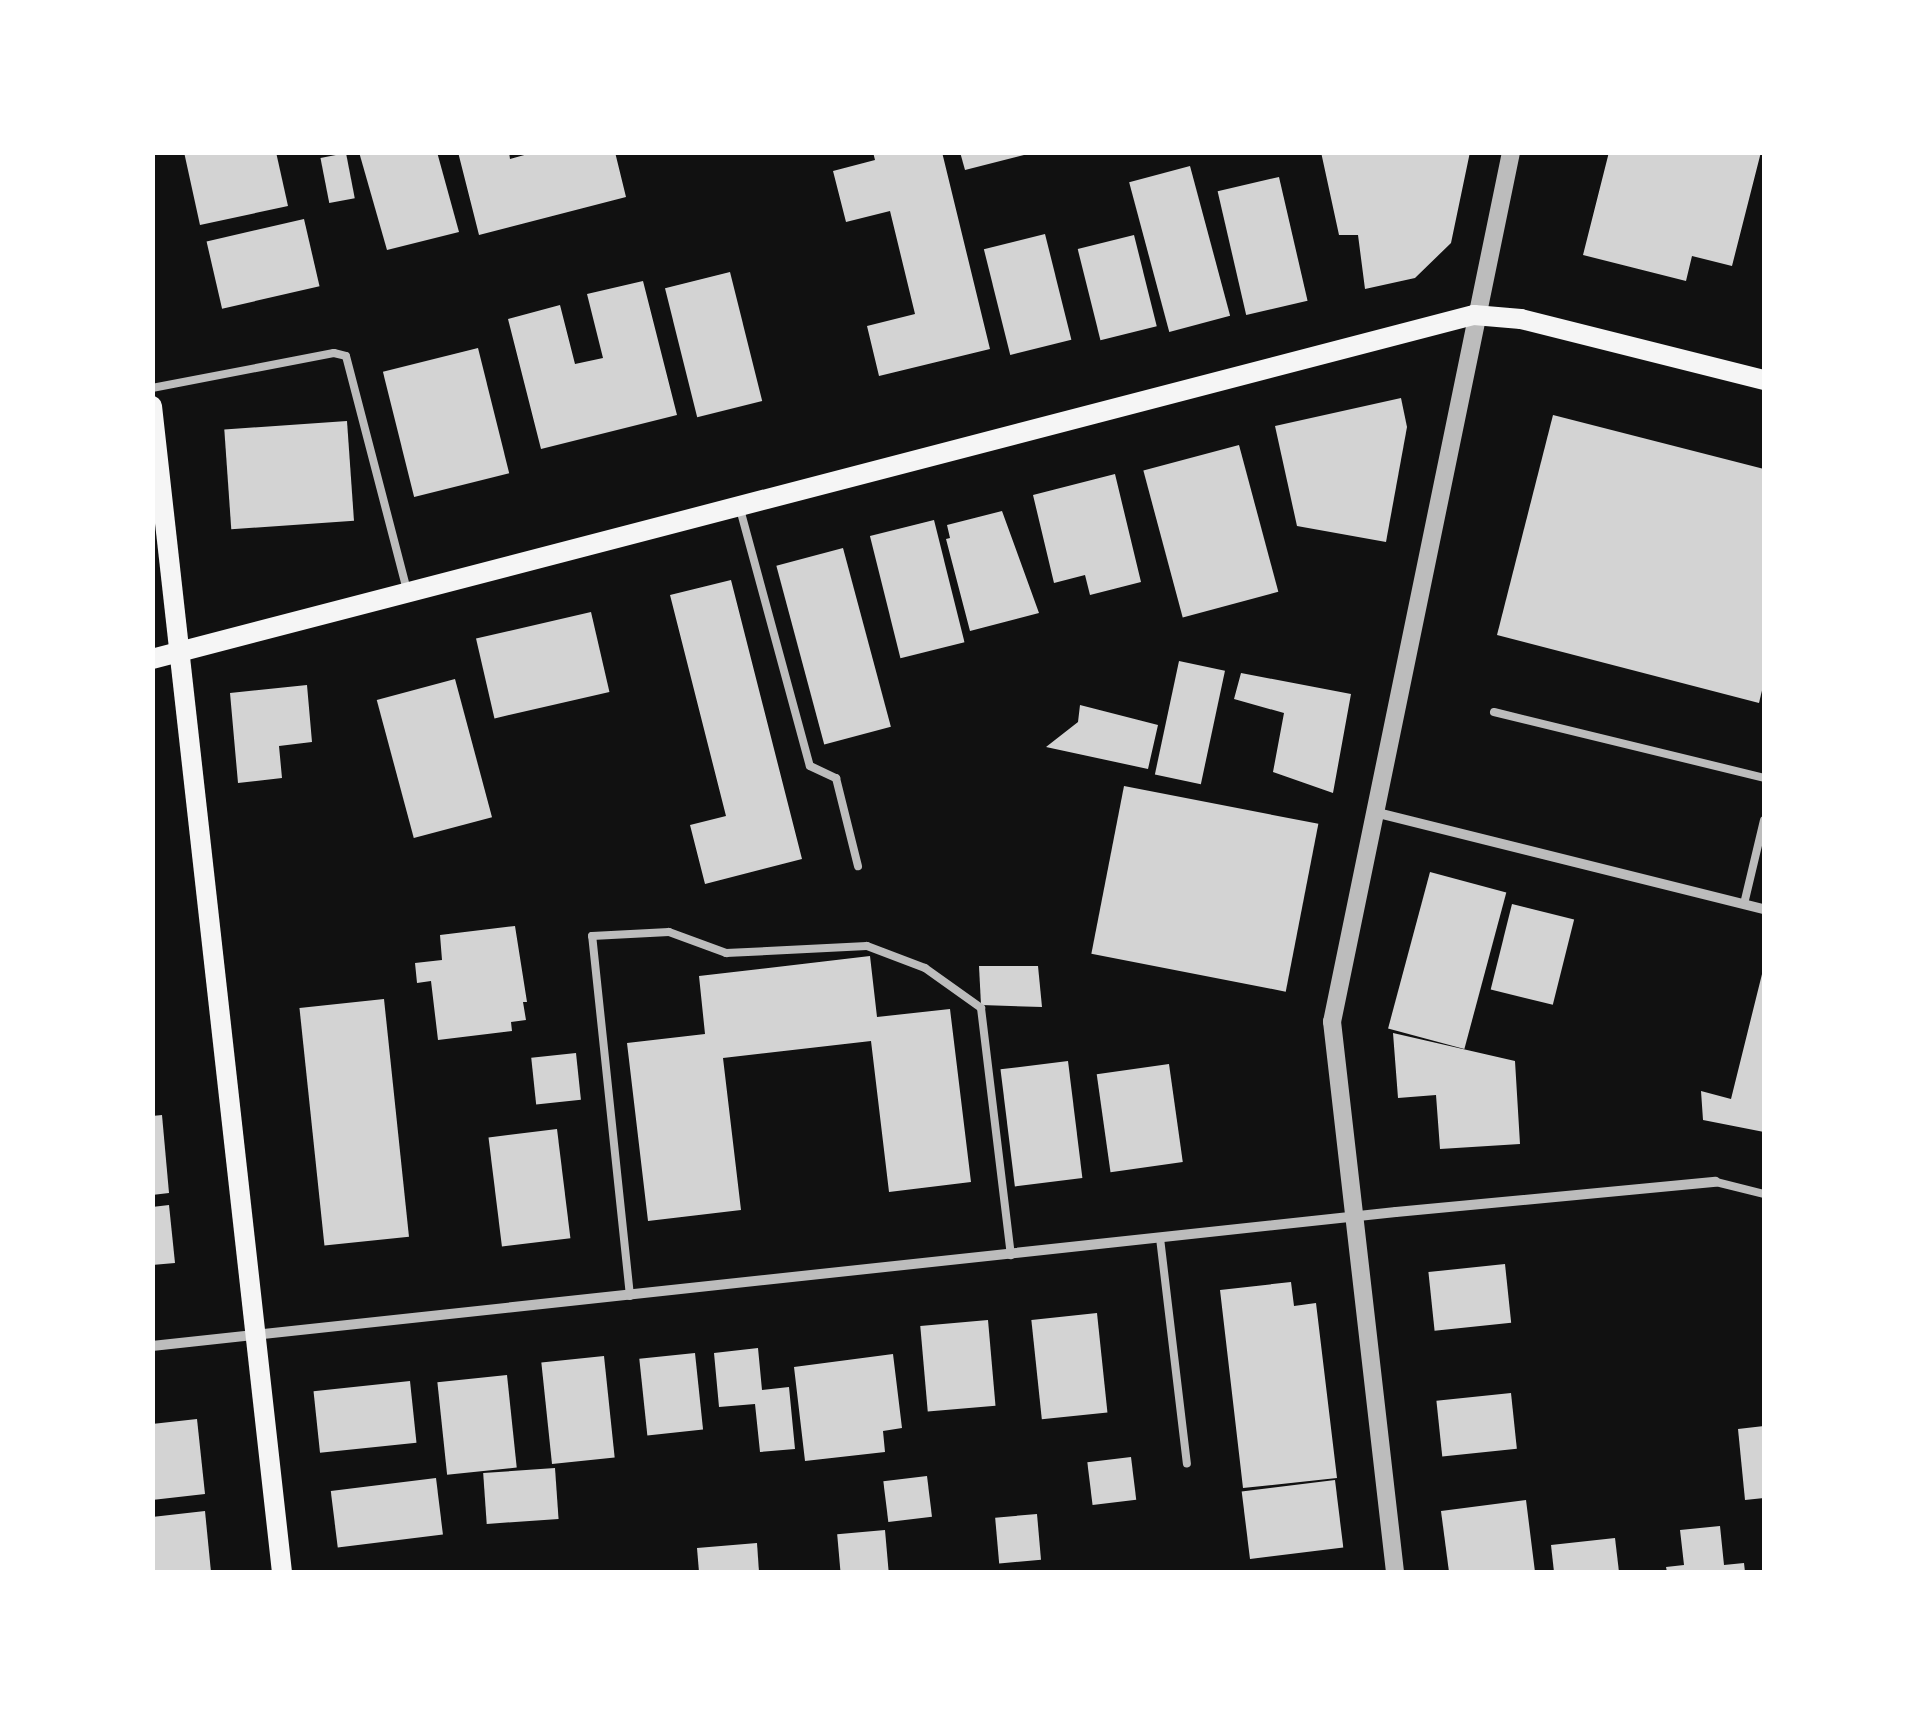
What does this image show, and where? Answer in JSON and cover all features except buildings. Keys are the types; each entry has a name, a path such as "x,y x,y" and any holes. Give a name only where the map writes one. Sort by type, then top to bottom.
{"main road":[{"path":"152,658 1474,315 1521,320 1764,380"},
{"path":"152,406 282,1572"}],"street":[{"path":"1395,1572 1332,1022 1474,315 1512,152"},
{"path":"1373,812 1764,908"},
{"path":"152,1346 1716,1182"}],"lane":[{"path":"152,388 334,353 346,356 406,591"},
{"path":"738,504 810,766 836,778 858,866"},
{"path":"1494,712 1764,778"},
{"path":"1744,904 1764,820"},
{"path":"630,1296 592,936 669,932 726,953 866,946 925,968 981,1008 1010,1255"},
{"path":"1716,1182 1764,1194"},
{"path":"1160,1238 1186,1464"}]}
